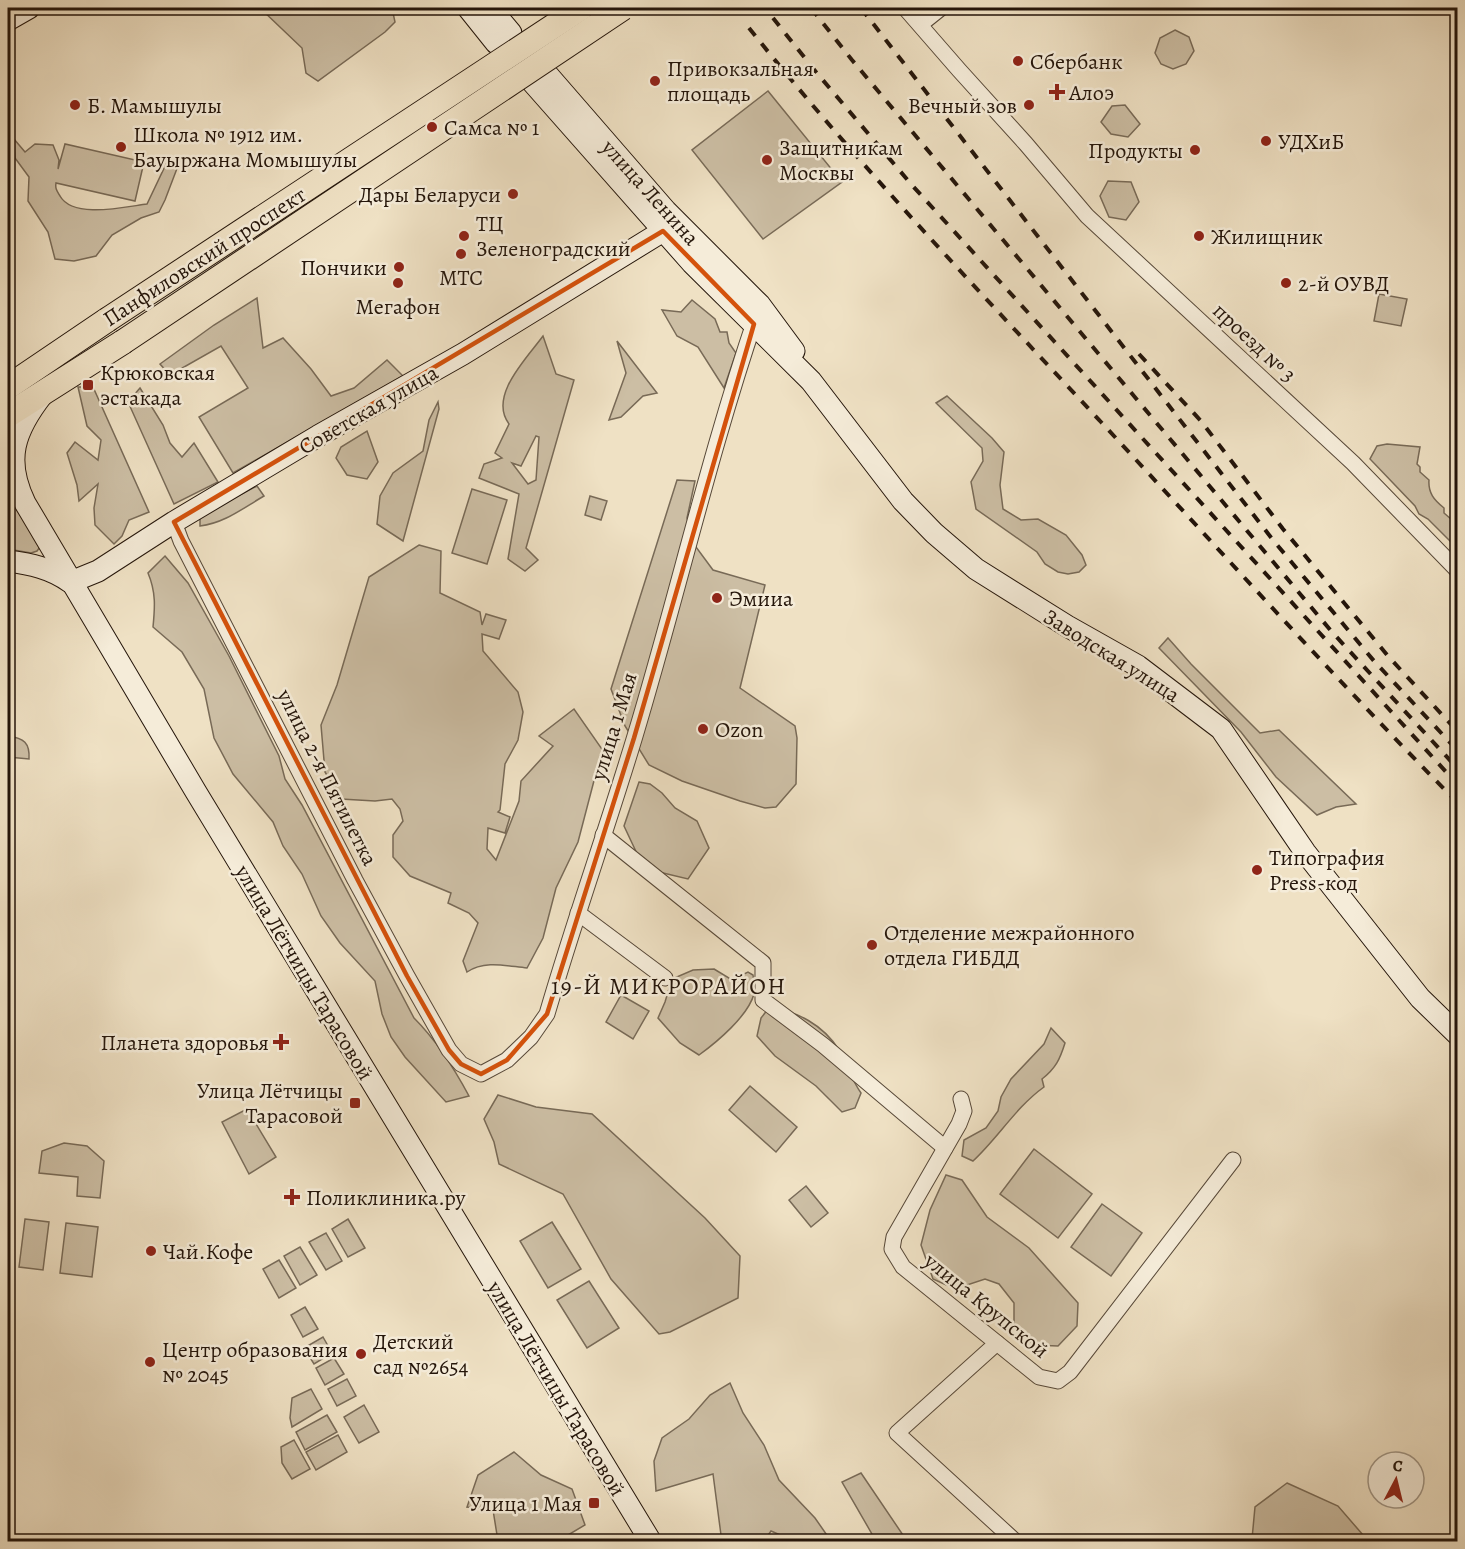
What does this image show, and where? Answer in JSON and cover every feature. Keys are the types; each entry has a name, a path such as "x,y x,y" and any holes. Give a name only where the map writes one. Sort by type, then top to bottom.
{"main road":[{"path":"8,20 29,8"},
{"path":"468,8 504,38 490,8"},
{"name":"Панфиловский проспект","path":"8,387 581,8"},
{"name":"Панфиловский проспект","path":"43,394 623,8"},
{"name":"улица Ленина","path":"540,78 664,221 757,315"},
{"name":"Советская улица","path":"71,582 98,571 174,522 318,436 463,354 664,221"},
{"name":"Заводская улица","path":"757,315 783,335 811,381 903,501 939,538 976,569 1066,626 1138,666 1221,729 1305,852 1420,998 1458,1035"},
{"path":"8,415 43,394"},
{"name":"улица Лётчицы Тарасовой","path":"43,394 20,428 15,447 16,486 24,503 196,792 651,1542"},
{"path":"8,561 40,567 61,575 71,582"}],"street":[{"name":"проезд № 3","path":"905,8 1087,216 1353,464 1458,570"},
{"path":"921,24 941,8"},
{"name":"улица 1 Мая","path":"449,1050 461,1064 481,1074 507,1060 531,1037 547,1014 634,738 722,423 757,315"},
{"name":"улица 2-я Пятилетка","path":"174,522 181,541 356,880 449,1050"},
{"path":"603,835 763,963 763,1000 823,1046 945,1148"},
{"path":"578,913 665,978"},
{"name":"улица Крупской","path":"962,1099 964,1111 959,1124 894,1237 892,1249 903,1267 1039,1377 1058,1381 1070,1372 1233,1160"},
{"path":"997,1343 897,1432 1016,1542"}],"highlighted area":[{"path":"663,231 754,324 634,738 547,1014 507,1060 481,1074 461,1064 449,1050 407,976 174,522"}],"shaded area":[{"path":"260,8 392,8 395,22 385,32 318,81 306,73 302,48"},
{"path":"1175,30 1189,37 1194,51 1186,64 1173,69 1161,64 1155,53 1160,38"},
{"path":"768,91 842,182 763,239 692,150"},
{"path":"1125,105 1140,124 1128,137 1111,134 1101,122 1112,106"},
{"path":"14,139 25,152 35,144 53,145 59,160 58,169 65,144 144,162 135,201 56,183 57,191 67,203 87,209 113,209 147,204 168,160 181,158 159,212 141,218 112,235 96,256 74,261 55,259 48,232 28,201 29,177 15,158"},
{"path":"1108,181 1131,182 1139,202 1126,220 1109,217 1100,196"},
{"path":"1379,294 1407,299 1401,326 1374,321"},
{"path":"257,298 263,348 283,338 311,369 331,396 354,388 387,360 403,376 233,473 199,417 248,388 221,346 170,375 160,364 214,325"},
{"path":"692,300 715,319 720,332 727,332 729,343 736,353 724,388 698,347 677,336 662,310 681,312"},
{"path":"543,336 556,374 574,380 526,548 538,560 525,571 508,559 519,494 479,478 484,464 502,458 495,453 509,424 504,413 503,402 506,390 520,366","holes":["536,436 539,437 536,480 528,484 512,463 521,466"]},
{"path":"617,341 657,393 643,396 621,417 609,420 626,373"},
{"path":"78,387 93,387 149,512 129,520 122,536 114,544 95,525 94,508 98,484 79,501 77,485 67,453 75,442 98,460 101,440 87,426"},
{"path":"140,388 163,425 170,443 182,457 194,443 218,482 174,504 128,402"},
{"path":"947,396 1004,452 1000,485 1003,509 1021,520 1038,519 1066,535 1082,555 1086,565 1079,572 1068,574 1058,572 1045,564 1037,552 976,509 971,482 983,461 982,448 936,403"},
{"path":"438,402 439,409 403,541 377,524 380,496 393,473 423,451 429,420"},
{"path":"367,431 378,462 367,479 347,475 336,458 341,447"},
{"path":"1387,444 1420,447 1417,464 1420,472 1429,480 1431,492 1444,508 1444,513 1451,519 1457,520 1457,548 1428,519 1419,514 1415,506 1370,459 1377,446"},
{"path":"677,480 695,481 687,518 693,543 713,570 765,585 740,688 795,726 796,784 776,807 765,808 740,801 682,781 649,765 625,726 611,689"},
{"path":"257,486 264,496 226,518 200,526 200,516"},
{"path":"472,489 507,500 487,564 452,553"},
{"path":"8,492 16,509 39,541 40,547 37,551 31,553 8,549"},
{"path":"590,496 607,501 601,520 585,515"},
{"path":"419,545 441,551 440,593 480,612 482,625 486,614 506,620 499,639 482,634 483,651 518,692 523,712 518,740 505,764 498,812 510,817 505,833 488,828 487,849 496,860 519,801 521,781 553,746 539,736 574,709 604,752 596,773 578,842 556,888 543,938 527,968 488,965 467,972 463,961 478,923 469,913 448,903 451,893 410,876 393,857 393,835 403,821 400,809 392,799 375,801 341,799 325,772 321,725 337,685 369,577"},
{"path":"165,556 188,583 229,656 279,756 285,779 302,805 414,1018 444,1055 469,1096 446,1102 405,1057 391,1037 382,1014 375,981 340,943 321,916 302,874 283,846 273,822 233,774 214,738 204,689 182,652 153,627 154,600 148,573"},
{"path":"1168,638 1260,733 1279,730 1356,804 1336,807 1317,815 1276,777 1241,732 1159,648"},
{"path":"8,736 25,742 29,759 8,757"},
{"path":"639,782 650,784 662,793 675,808 697,821 709,848 688,879 659,872 640,860 624,826"},
{"path":"714,969 732,980 748,972 753,975 754,994 739,1020 699,1055 680,1043 658,1018 672,979 693,970"},
{"path":"621,995 649,1011 633,1039 606,1022"},
{"path":"768,1009 799,1016 826,1033 839,1050 861,1093 855,1108 842,1112 816,1086 775,1056 757,1036 761,1018"},
{"path":"1051,1028 1065,1043 1057,1063 1042,1079 1044,1087 1025,1104 973,1161 962,1156 964,1140 986,1128 998,1111 1001,1097 1011,1079 1044,1044"},
{"path":"750,1086 797,1127 776,1152 729,1110"},
{"path":"498,1095 536,1107 592,1114 705,1218 740,1256 738,1298 670,1332 659,1334 611,1279 563,1194 499,1164 494,1142 484,1119"},
{"path":"247,1109 276,1157 249,1174 222,1122"},
{"path":"64,1143 87,1146 104,1161 100,1198 77,1196 78,1177 39,1173 42,1151"},
{"path":"1034,1149 1092,1194 1058,1238 1000,1194"},
{"path":"946,1175 962,1180 987,1217 1029,1248 1078,1303 1077,1326 1058,1346 1034,1345 1014,1327 1014,1303 999,1284 985,1279 955,1289 933,1279 921,1245 930,1210"},
{"path":"806,1186 828,1213 811,1227 789,1200"},
{"path":"1102,1204 1142,1233 1111,1276 1071,1247"},
{"path":"25,1219 49,1222 43,1270 19,1267"},
{"path":"348,1219 365,1248 348,1257 332,1229"},
{"path":"552,1222 581,1269 548,1288 520,1241"},
{"path":"66,1223 98,1227 92,1277 60,1273"},
{"path":"326,1233 342,1261 326,1270 309,1242"},
{"path":"300,1247 317,1275 300,1285 284,1256"},
{"path":"279,1260 296,1288 279,1298 263,1269"},
{"path":"589,1281 619,1328 587,1348 557,1300"},
{"path":"305,1307 318,1329 303,1337 291,1315"},
{"path":"323,1337 332,1353 314,1364 304,1348"},
{"path":"334,1358 344,1374 325,1385 316,1368"},
{"path":"347,1379 356,1396 337,1406 328,1389"},
{"path":"730,1383 743,1413 764,1445 779,1480 815,1518 831,1541 794,1541 771,1531 764,1541 717,1541 721,1535 713,1474 656,1491 654,1461 662,1438 689,1419 710,1395"},
{"path":"311,1389 322,1409 292,1427 290,1418 292,1398"},
{"path":"364,1405 379,1432 359,1443 344,1417"},
{"path":"327,1415 337,1432 305,1450 296,1432"},
{"path":"338,1435 347,1452 316,1470 306,1452"},
{"path":"294,1440 310,1469 292,1479 282,1463 281,1447"},
{"path":"514,1452 541,1475 572,1489 585,1525 558,1541 498,1541 493,1510 467,1507 478,1475"},
{"path":"861,1473 907,1541 876,1541 842,1482"},
{"path":"1287,1483 1338,1506 1363,1535 1362,1541 1257,1542 1252,1539 1255,1507"}],"railway":[{"path":"811,8 852,60 1332,632 1458,769"},
{"path":"861,8 1273,540 1374,661 1458,751"},
{"path":"773,18 911,184 1458,785"},
{"path":"749,28 834,130 921,228 1322,661 1458,803"},
{"path":"1139,354 1201,421 1283,529 1388,656 1458,732"}],"place":[{"name":"Сбербанк","path":"1018,61"},
{"name":"Привокзальная площадь","path":"655,81"},
{"name":"Алоэ","path":"1057,92"},
{"name":"Б. Мамышулы","path":"75,105"},
{"name":"Вечный зов","path":"1029,105"},
{"name":"Самса № 1","path":"432,127"},
{"name":"УДХиБ","path":"1266,141"},
{"name":"Школа № 1912 им. Бауыржана Момышулы","path":"121,147"},
{"name":"Продукты","path":"1195,150"},
{"name":"Защитникам Москвы","path":"767,160"},
{"name":"Дары Беларуси","path":"513,194"},
{"name":"ТЦ Зеленоградский","path":"464,236"},
{"name":"Жилищник","path":"1199,236"},
{"name":"МТС","path":"461,254"},
{"name":"Пончики","path":"399,267"},
{"name":"Мегафон","path":"398,283"},
{"name":"2-й ОУВД","path":"1286,283"},
{"name":"Крюковская эстакада","path":"88,385"},
{"name":"Эмииа","path":"717,598"},
{"name":"Ozon","path":"703,729"},
{"name":"Типография Press-код","path":"1257,870"},
{"name":"Отделение межрайонного отдела ГИБДД","path":"872,945"},
{"name":"Планета здоровья","path":"281,1042"},
{"name":"Улица Лётчицы Тарасовой","path":"355,1103"},
{"name":"Поликлиника.ру","path":"292,1197"},
{"name":"Чай.Кофе","path":"151,1251"},
{"name":"Детский сад №2654","path":"361,1354"},
{"name":"Центр образования № 2045","path":"150,1362"},
{"name":"Улица 1 Мая","path":"594,1503"}],"district":[{"name":"19-Й МИКРОРАЙОН","path":"669,986"}]}
